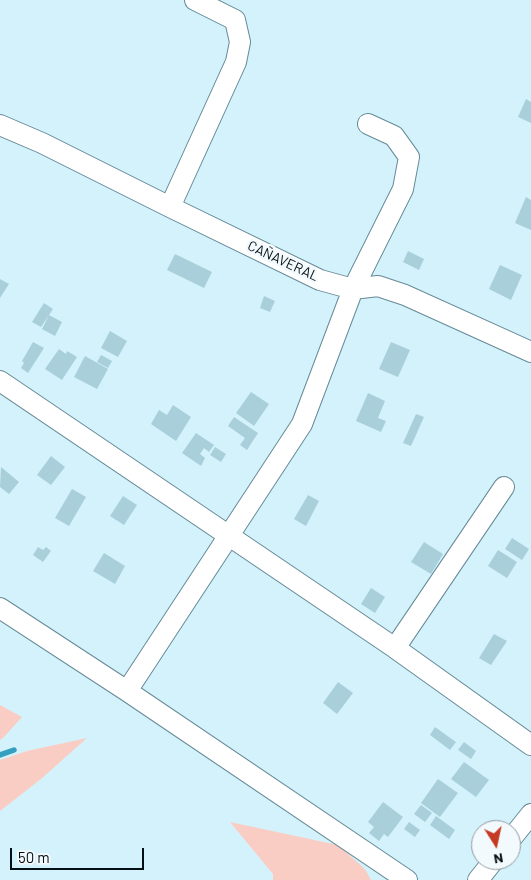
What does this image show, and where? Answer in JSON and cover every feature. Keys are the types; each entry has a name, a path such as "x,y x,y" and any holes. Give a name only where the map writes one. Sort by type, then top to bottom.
{"street":[{"path":"170,207 236,62 240,42 235,20 195,0"},
{"path":"127,691 302,424 353,288 403,189 409,157 394,136 368,124"},
{"name":"CAÑAVERAL","path":"0,125 42,143 320,280 353,288 378,286 405,295 531,352"},
{"path":"0,381 395,648 531,745"},
{"path":"395,648 504,487"},
{"path":"0,608 127,691 407,880"},
{"path":"521,826 531,814"},
{"path":"478,880 486,870"}],"shaded area":[{"path":"0,705 22,717 0,740"},
{"path":"87,738 41,779 0,811 0,760 27,751"},
{"path":"230,822 338,845 365,869 371,880 273,880 273,874"}],"building":[{"path":"526,99 531,102 531,123 518,117"},
{"path":"526,197 531,200 531,230 515,223"},
{"path":"408,251 424,259 419,270 403,262"},
{"path":"175,254 212,272 204,288 167,270"},
{"path":"500,265 522,275 511,300 489,289"},
{"path":"0,279 9,284 0,298"},
{"path":"264,296 275,301 270,312 260,308"},
{"path":"44,303 53,309 41,327 32,322"},
{"path":"49,315 62,322 55,336 42,329"},
{"path":"110,331 127,341 118,357 101,348"},
{"path":"33,342 44,348 28,373 21,368 24,363 22,361"},
{"path":"391,342 410,350 398,377 379,369"},
{"path":"59,349 66,354 67,351 77,357 62,380 45,369"},
{"path":"101,355 112,361 108,368 97,362"},
{"path":"85,356 108,369 97,389 74,377"},
{"path":"251,392 269,404 254,426 236,413"},
{"path":"368,393 385,401 378,418 386,421 381,432 356,421"},
{"path":"173,405 191,417 176,441 151,424 159,410 167,415"},
{"path":"416,414 424,417 411,446 403,443"},
{"path":"234,417 258,433 247,450 240,445 245,438 228,426"},
{"path":"196,433 214,445 209,452 204,448 200,454 205,458 201,466 182,453"},
{"path":"215,447 226,454 221,462 210,455"},
{"path":"51,456 65,467 51,485 37,475"},
{"path":"1,467 19,482 9,494 0,487"},
{"path":"72,489 86,497 69,526 55,518"},
{"path":"308,495 319,501 306,526 294,519"},
{"path":"123,496 137,505 124,525 110,516"},
{"path":"512,538 529,549 522,560 505,549"},
{"path":"424,542 443,554 431,574 411,562"},
{"path":"38,547 43,550 46,547 51,551 43,562 33,555"},
{"path":"498,550 517,562 507,578 488,566"},
{"path":"104,553 125,566 115,584 93,571"},
{"path":"371,588 385,597 375,613 361,604"},
{"path":"494,634 507,641 491,665 479,658"},
{"path":"338,682 353,693 337,714 323,703"},
{"path":"435,727 456,742 450,750 430,735"},
{"path":"464,742 476,751 471,759 458,750"},
{"path":"464,762 489,780 476,797 451,779"},
{"path":"438,779 458,793 440,817 421,803"},
{"path":"383,802 403,817 388,837 384,834 379,841 369,833 374,827 368,822"},
{"path":"421,805 432,813 425,822 414,814"},
{"path":"436,816 455,830 449,839 430,825"},
{"path":"409,822 420,830 415,837 404,829"}],"waterway":[{"path":"0,755 14,750"}]}
